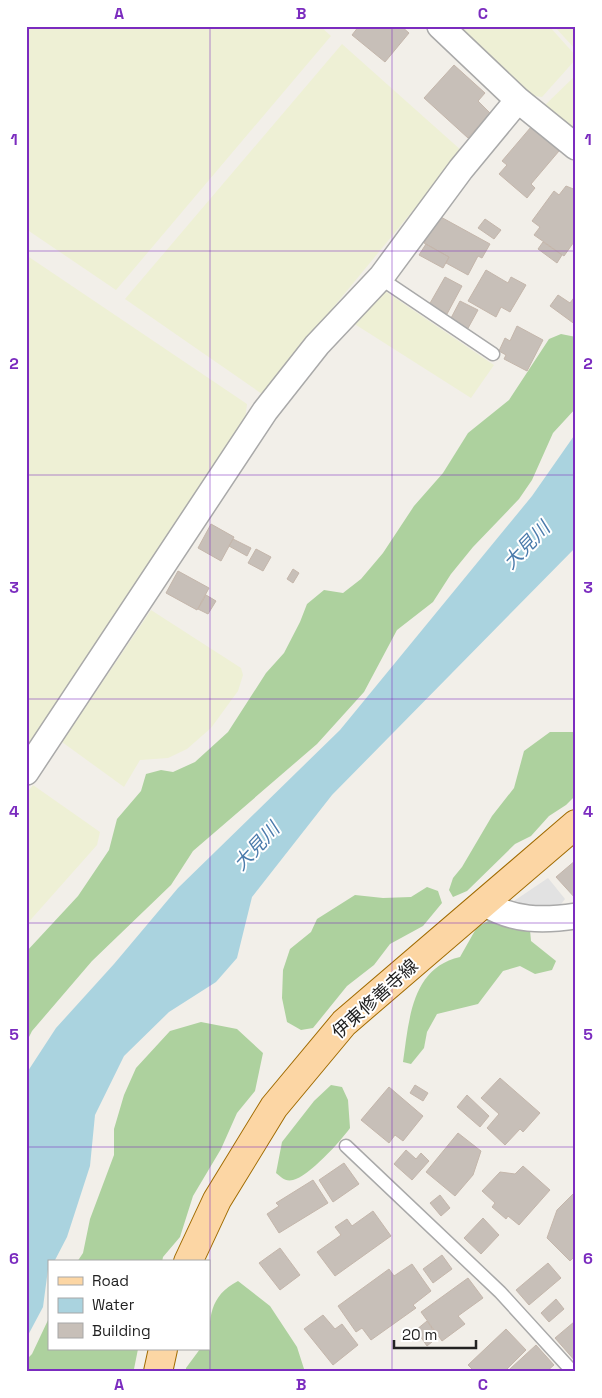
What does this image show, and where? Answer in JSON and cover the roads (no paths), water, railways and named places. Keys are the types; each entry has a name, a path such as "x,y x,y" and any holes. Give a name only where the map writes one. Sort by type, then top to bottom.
{"main road":[{"name":"伊東修善寺線","path":"189,1260 217,1200 274,1107 344,1023 576,824"},
{"path":"158,1372 163,1350"}],"street":[{"path":"440,26 518,100 576,147"},
{"path":"26,772 265,411 317,345 380,278 461,169 518,100"},
{"path":"484,903 498,912 531,920 548,921 576,916"}],"lane":[{"path":"380,278 493,354"},
{"path":"346,1146 493,1286 573,1372"}],"water":[{"name":"大見川","path":"576,433 576,547 332,795 252,897 237,958 216,982 169,1012 124,1056 95,1115 90,1166 67,1237 55,1260 48,1260 43,1307 26,1339 26,1074 56,1028 114,964 178,888 340,730 532,496"}]}
